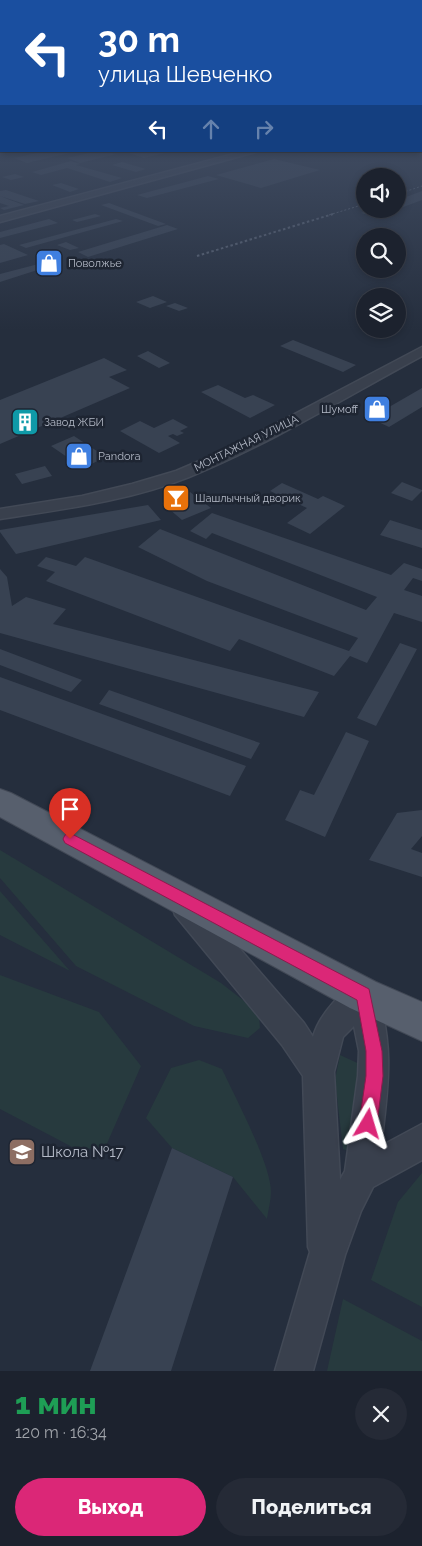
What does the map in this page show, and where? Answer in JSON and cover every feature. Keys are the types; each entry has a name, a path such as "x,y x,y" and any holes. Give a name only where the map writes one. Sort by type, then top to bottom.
{"main road":[{"path":"0,802 364,995 422,1022"}],"street":[{"path":"0,218 61,202"},
{"name":"МОНТАЖНАЯ УЛИЦА","path":"0,514 82,501 137,488 182,474 235,451 422,351"},
{"path":"175,894 293,1034 318,1072"},
{"path":"326,1255 318,1072 330,1029 364,995"},
{"path":"294,1371 326,1255 346,1203 361,1175 374,1076 374,1051 364,995"},
{"path":"361,1175 406,1151 422,1140"}],"green space":[{"path":"0,850 221,983 253,1008 259,1016 260,1028 248,1038 194,1026 76,966 0,878"},
{"path":"0,891 70,971 0,935"},
{"path":"0,975 99,1012 141,1066 105,1148 76,1149 0,1109"},
{"path":"340,1055 364,1066 354,1153 343,1149 335,1080"},
{"path":"199,1060 222,1069 259,1148 271,1192 267,1219 233,1177 172,1148 146,1118 171,1068"},
{"path":"422,1173 422,1307 371,1280 398,1202"},
{"path":"343,1299 422,1341 422,1371 327,1371"}],"building":[{"path":"16,202 24,205 4,210 0,208 9,206 0,203"},
{"path":"19,202 34,202 25,204"},
{"path":"406,202 417,202 406,206"},
{"path":"109,203 166,224 158,226 101,205"},
{"path":"95,214 101,216 77,222 72,220"},
{"path":"49,219 58,223 0,238 0,232"},
{"path":"116,219 123,221 26,248 19,245"},
{"path":"167,225 178,229 88,257 78,252"},
{"path":"66,242 79,248 70,250 57,245"},
{"path":"4,244 28,255 0,263 0,245"},
{"path":"50,261 56,264 0,282 0,274"},
{"path":"153,296 167,302 150,308 136,302"},
{"path":"175,303 188,308 179,311 166,306"},
{"path":"293,340 356,365 343,372 280,346"},
{"path":"148,351 170,363 159,368 137,356"},
{"name":"Завод ЖБИ","path":"104,358 127,370 109,377 130,388 0,444 0,400"},
{"path":"218,385 245,398 253,395 275,405 250,418 201,392"},
{"path":"422,388 422,407 389,427 370,418"},
{"path":"173,419 188,427 180,431 184,433 177,436 173,434 168,436 180,443 159,453 120,431 140,421 154,428"},
{"path":"74,436 106,457 83,468 51,446"},
{"path":"45,466 52,476 22,484 15,474"},
{"path":"402,482 422,491 412,501 391,493"},
{"path":"282,483 318,499 323,496 345,506 310,534 287,523 307,508 270,491"},
{"path":"190,492 211,508 182,520 162,503"},
{"path":"148,505 161,520 16,554 0,532 0,530"},
{"path":"212,513 391,575 404,563 422,569 422,581 413,578 404,590 422,596 422,622 394,613 367,663 350,656 334,676 239,639 230,651 46,581 55,572 37,566 46,557 76,566 85,557 349,651 358,638 207,581 138,547 160,529 366,610 377,597 212,533 206,539 190,531"},
{"path":"390,520 422,530 422,548 380,535"},
{"path":"0,569 7,577 12,606 26,597 66,609 53,624 319,692 304,717 0,633"},
{"path":"400,643 417,649 376,726 357,718"},
{"path":"0,649 82,680 71,692 0,665"},
{"path":"0,677 246,766 230,796 0,710"},
{"path":"109,690 260,743 251,759 99,704"},
{"path":"346,732 369,741 325,837 285,820 300,790 314,795"},
{"path":"422,810 422,836 411,849 422,853 422,877 369,860 397,813"},
{"path":"172,1148 233,1177 171,1371 90,1371"}],"railway":[{"path":"329,215 356,207"},
{"path":"197,256 333,214"}],"place":[{"name":"Поволжье","path":"49,263"},
{"name":"Шумоff","path":"377,409"},
{"name":"Завод ЖБИ","path":"25,422"},
{"name":"Pandora","path":"79,456"},
{"name":"Шашлычный дворик","path":"176,498"},
{"name":"Школа №17","path":"22,1152"}],"route":[{"path":"70,839 364,995 374,1051 374,1076 368,1124"}]}
